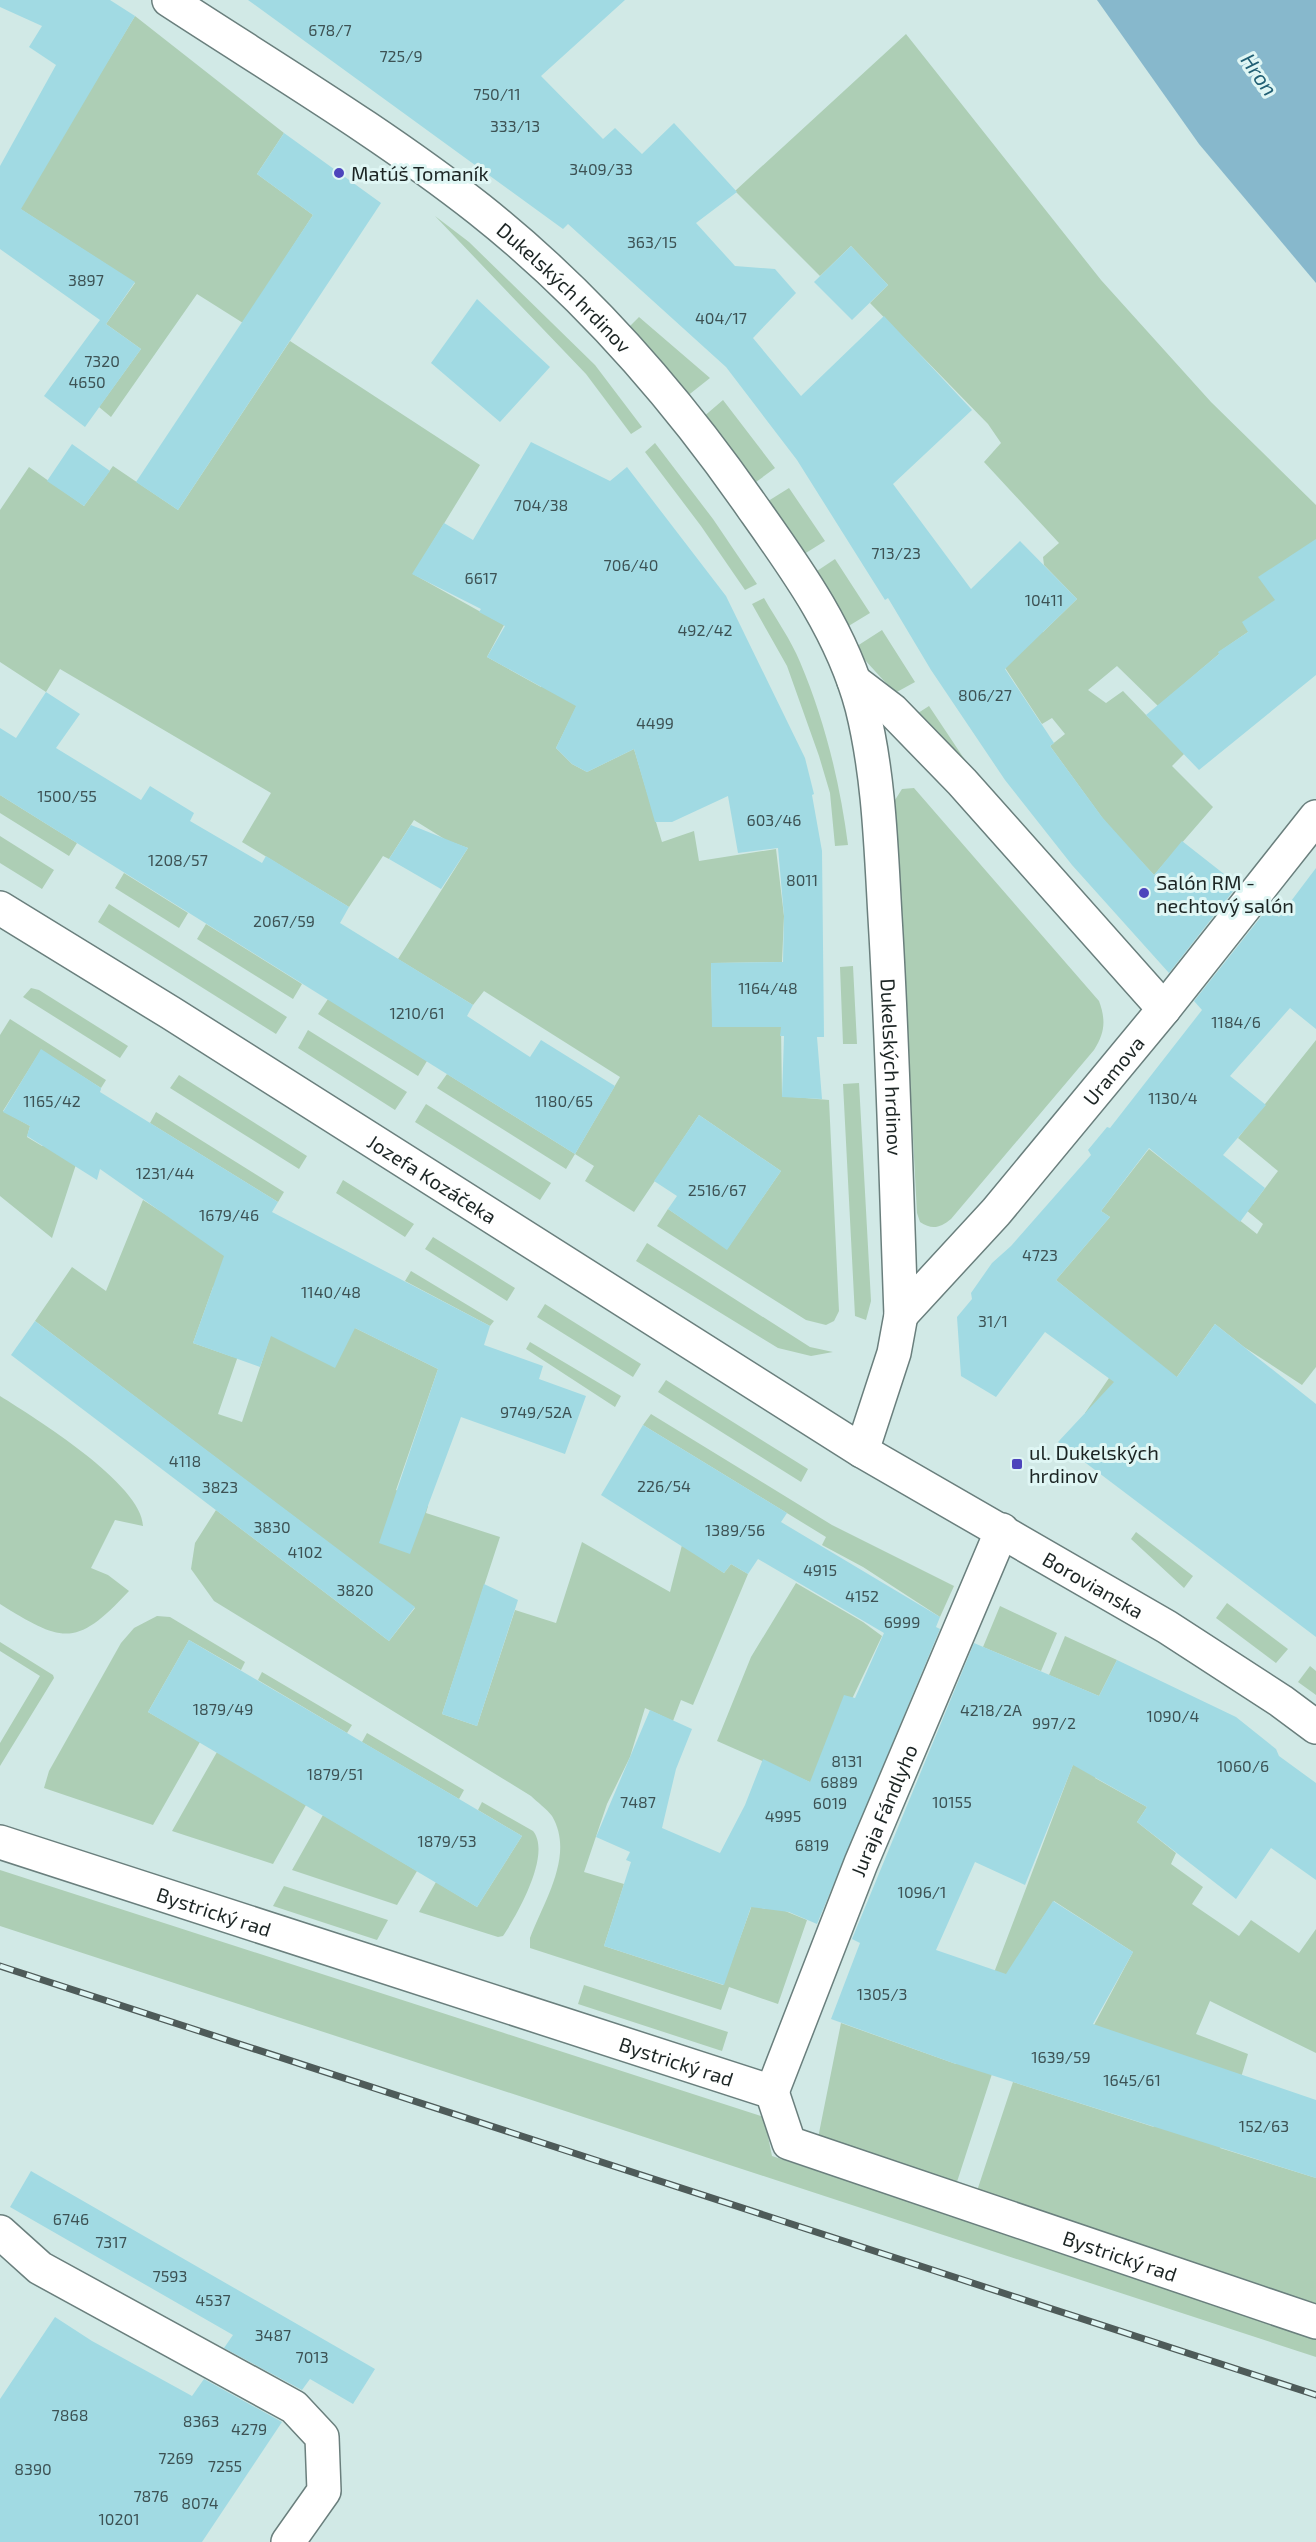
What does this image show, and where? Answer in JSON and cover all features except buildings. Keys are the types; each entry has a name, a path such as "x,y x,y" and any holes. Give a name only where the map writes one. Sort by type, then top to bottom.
{"street":[{"name":"Dukelských hrdinov","path":"169,0 449,186 517,241 587,308 637,360 693,424 812,592 854,681 870,744 882,863 901,1315 894,1353 862,1451"},
{"name":"Dukelských hrdinov","path":"854,681 892,710 962,782 1080,918 1164,1009"},
{"name":"Uramova","path":"901,1315 996,1212 1164,1009 1316,817"},
{"name":"Jozefa Kozáčeka","path":"0,908 171,1013 862,1451"},
{"name":"Borovianska","path":"862,1451 1167,1627 1281,1701 1316,1727"},
{"name":"Juraja Fándlyho","path":"772,2092 861,1863 1002,1530"},
{"name":"Bystrický rad","path":"0,1842 772,2092 789,2144 1316,2322"},
{"path":"0,2232 40,2268 294,2407 322,2437 324,2491 288,2542"}],"green space":[{"path":"135,16 284,133 257,174 313,215 243,323 197,294 111,417 99,407 141,349 106,324 135,283 19,208"},
{"path":"906,34 1101,280 1211,402 1316,505 1316,557 1248,632 1219,652 1158,706 1117,666 1088,690 1106,703 1123,691 1149,718 1195,743 1172,766 1213,807 1154,875 1109,827 1050,746 1065,734 1052,718 1042,724 975,622 1011,598 1043,632 1077,599 1044,565 1043,557 1059,543 984,462 1001,443 988,424 870,303 888,285 851,246 820,276 735,191"},
{"path":"435,216 469,242 595,365 642,427 631,434 586,374"},
{"path":"639,317 710,378 686,397 626,330"},
{"path":"290,341 480,465 413,574 504,625 487,657 541,687 583,612 581,697 556,748 572,764 587,772 634,749 662,842 694,831 699,861 776,849 784,916 782,962 711,963 712,1010 781,1027 782,1096 829,1100 839,1311 834,1321 826,1325 806,1320 657,1226 668,1209 727,1249 781,1171 699,1115 634,1212 585,1181 594,1166 575,1154 620,1077 484,991 473,1005 398,959 468,848 446,840 414,820 389,859 383,856 349,907 242,842 271,793 60,669 46,692 0,662 0,510 29,467 84,506 113,466 178,510"},
{"path":"723,400 775,468 752,485 702,418"},
{"path":"655,443 713,519 757,584 745,590 701,526 645,452"},
{"path":"789,488 825,541 801,556 765,503"},
{"path":"835,559 870,613 842,630 811,575"},
{"path":"764,598 796,654 817,707 836,775 848,845 835,846 830,793 819,756 787,666 752,604"},
{"path":"882,630 915,682 895,693 854,648"},
{"path":"929,706 987,793 915,715"},
{"path":"914,788 1099,1001 1103,1014 1102,1032 1094,1050 951,1219 936,1227 920,1222 917,1213 895,800 902,789"},
{"path":"0,795 77,843 69,856 0,813"},
{"path":"0,836 54,870 42,889 0,863"},
{"path":"124,873 188,913 179,928 115,888"},
{"path":"109,904 287,1017 276,1034 98,922"},
{"path":"206,924 302,984 293,999 197,939"},
{"path":"853,966 857,1044 843,1044 840,967"},
{"path":"31,988 39,990 128,1046 120,1058 23,997"},
{"path":"328,999 427,1061 418,1076 318,1014"},
{"path":"10,1019 106,1080 101,1088 52,1238 0,1196 0,1035","holes":["41,1050 101,1088 76,1134 42,1146 27,1137 30,1126 3,1111"]},
{"path":"308,1030 407,1092 395,1110 298,1048"},
{"path":"1316,1040 1316,1367 1302,1385 1244,1347 1215,1324 1130,1442 1085,1413 1109,1378 1109,1323 1056,1280 1110,1217 1101,1211 1149,1149 1257,1234 1263,1224 1240,1205 1253,1204 1278,1171 1238,1138"},
{"path":"447,1074 575,1154 566,1169 437,1088"},
{"path":"179,1075 307,1156 299,1169 170,1088"},
{"path":"859,1083 871,1301 866,1320 855,1316 843,1084"},
{"path":"426,1104 551,1183 540,1200 415,1122"},
{"path":"156,1112 284,1192 278,1202 150,1123"},
{"path":"343,1180 414,1224 405,1237 336,1193"},
{"path":"143,1200 241,1263 228,1278 213,1287 193,1343 233,1357 248,1327 218,1414 242,1422 271,1334 355,1328 438,1369 396,1490 428,1506 426,1513 500,1537 442,1714 477,1726 515,1610 556,1623 582,1542 670,1592 682,1545 724,1573 731,1564 748,1574 693,1705 681,1700 673,1721 645,1708 630,1757 607,1804 584,1872 624,1884 604,1946 723,1985 752,1905 765,1909 768,1904 807,1920 778,2004 729,1987 721,2010 530,1948 530,1938 555,1878 559,1862 558,1831 550,1813 531,1796 214,1601 191,1569 195,1543 216,1510 389,1641 415,1608 35,1321 72,1267 106,1291"},
{"path":"433,1237 515,1288 507,1301 425,1249"},
{"path":"647,1243 810,1347 833,1352 811,1356 778,1348 636,1261"},
{"path":"411,1271 494,1321 490,1326 405,1281"},
{"path":"545,1304 641,1364 633,1377 537,1317"},
{"path":"530,1342 621,1396 615,1407 526,1349"},
{"path":"666,1380 808,1469 801,1482 658,1392"},
{"path":"0,1396 84,1453 107,1472 138,1509 143,1526 115,1520 91,1568 108,1575 129,1591 111,1610 82,1630 68,1634 55,1632 21,1617 0,1604"},
{"path":"651,1414 832,1525 954,1586 940,1617 863,1567 822,1545 826,1537 643,1425"},
{"path":"1136,1532 1193,1576 1184,1588 1131,1539"},
{"path":"796,1583 863,1622 882,1636 812,1783 717,1741 751,1657"},
{"path":"1227,1603 1288,1649 1276,1663 1216,1618"},
{"path":"1000,1606 1057,1633 1041,1671 983,1647"},
{"path":"157,1616 170,1617 245,1662 241,1670 189,1640 148,1712 200,1742 153,1825 44,1788 49,1771 121,1643 134,1628"},
{"path":"1065,1636 1117,1660 1099,1696 1049,1675"},
{"path":"0,1642 53,1675 54,1678 0,1766 0,1743 40,1676 0,1651"},
{"path":"1310,1666 1316,1671 1316,1695 1298,1682"},
{"path":"262,1672 352,1725 347,1733 258,1680"},
{"path":"1099,1696 1095,1778 1147,1807 1137,1822 1176,1853 1171,1864 1203,1887 1192,1904 1239,1936 1251,1920 1299,1953 1316,1929 1316,2053 1210,2001 1196,2034 1248,2054 1220,2148 1316,2178 1316,2308 976,2194 1013,2082 1154,2127 1094,2025 1133,1952 1054,1901 1035,1929 1038,1932 955,2188 817,2143 841,2023 956,2064 995,1970"},
{"path":"367,1733 464,1790 459,1799 362,1742"},
{"path":"217,1752 306,1805 273,1864 172,1831"},
{"path":"482,1802 533,1831 538,1841 536,1869 524,1900 503,1936 498,1937 419,1912 436,1882 477,1907 522,1836 478,1810"},
{"path":"323,1815 417,1871 397,1905 292,1870"},
{"path":"0,1870 764,2117 772,2156 1316,2337 1316,2357 0,1926"},
{"path":"284,1886 388,1920 377,1940 273,1906"},
{"path":"584,1985 728,2032 722,2051 578,2004"}],"water":[{"name":"Hron","path":"1097,0 1316,0 1316,283 1199,144"}],"railway":[{"path":"0,1966 1316,2395"}],"place":[{"name":"Matúš Tomaník","path":"339,173"},
{"name":"Salón RM - nechtový salón","path":"1144,893"},
{"name":"ul. Dukelských hrdinov","path":"1017,1464"}]}
